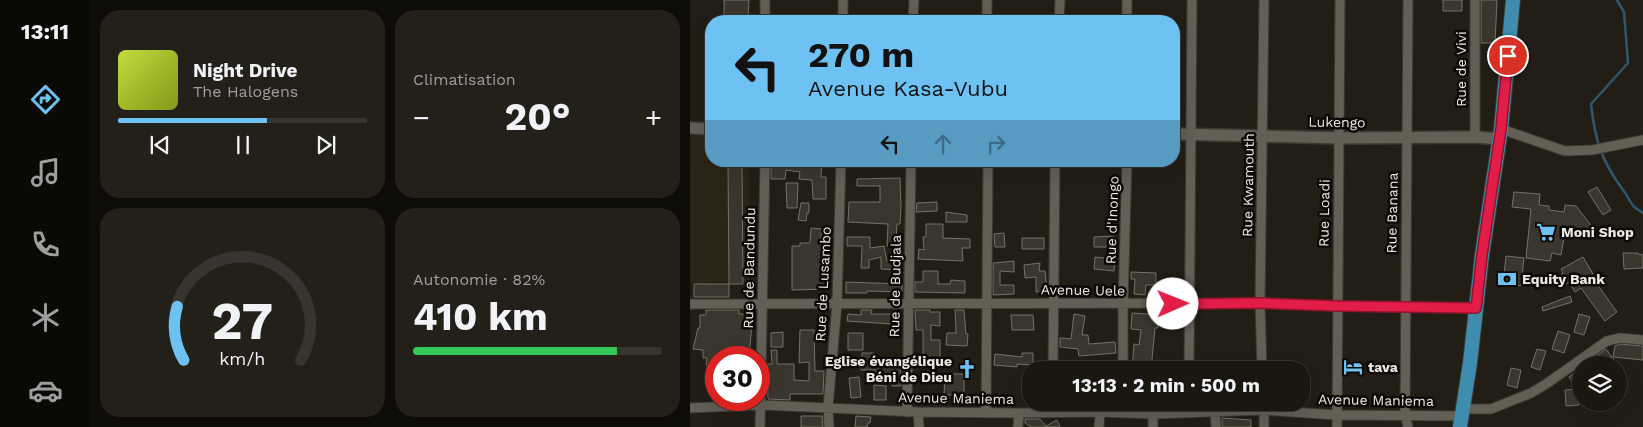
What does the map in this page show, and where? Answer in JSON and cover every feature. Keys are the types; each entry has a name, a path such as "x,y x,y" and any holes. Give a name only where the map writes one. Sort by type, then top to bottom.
{"main road":[{"path":"1462,417 1482,255 1500,134 1513,0"}],"street":[{"path":"765,0 765,15"},
{"path":"843,0 843,15"},
{"path":"913,15 914,0"},
{"path":"987,0 987,15"},
{"path":"1059,15 1060,0"},
{"path":"1127,0 1127,15"},
{"path":"1189,361 1192,0"},
{"name":"Rue Kwamouth","path":"1262,361 1260,303 1264,0"},
{"name":"Rue Loadi","path":"1336,427 1340,0"},
{"name":"Rue Banana","path":"1408,0 1405,306 1405,415 1408,427"},
{"name":"Rue de Vivi","path":"1475,0 1475,137"},
{"path":"690,128 705,129"},
{"name":"Lukengo","path":"1180,134 1339,138 1475,137 1500,134"},
{"path":"1500,134 1565,151 1592,150 1643,140"},
{"name":"Rue de Bandundu","path":"762,346 765,167"},
{"name":"Rue de Lusambo","path":"828,427 828,408 838,304 841,167"},
{"name":"Rue de Budjala","path":"907,412 911,167"},
{"path":"986,413 988,167"},
{"path":"1053,361 1055,167"},
{"name":"Rue d'Inongo","path":"1123,361 1127,167"},
{"name":"Avenue Uele","path":"690,304 1260,303 1476,308"},
{"name":"Avenue Maniema","path":"1309,411 1336,414 1462,417 1491,409 1530,393 1612,338 1643,340"},
{"name":"Avenue Maniema","path":"770,405 907,412 1019,413 1105,411"},
{"name":"Avenue Maniema","path":"690,408 705,407"},
{"name":"Rue de Bandundu","path":"760,427 761,411"},
{"name":"Avenue Maniema","path":"1140,411 1153,414 1168,411"},
{"path":"1215,411 1216,427"},
{"path":"1264,411 1264,427"},
{"path":"918,412 919,427"},
{"path":"1099,427 1100,412"},
{"path":"1018,427 1019,413"},
{"path":"1153,414 1153,427"}],"shaded area":[{"path":"690,136 705,136 705,167 749,167 750,282 690,283"}],"building":[{"path":"724,0 749,0 748,15 724,15"},
{"path":"1443,0 1462,0 1462,11 1443,11"},
{"path":"1481,0 1497,0 1495,43 1481,43"},
{"path":"728,167 742,167 743,284 729,284"},
{"path":"771,167 822,167 821,177 826,177 826,199 813,199 812,180 799,179 800,172 786,170 785,179 771,179"},
{"path":"900,178 900,224 897,224 896,240 899,240 898,247 887,246 888,224 848,222 849,202 880,202 880,186 857,186 857,179"},
{"path":"786,183 798,183 797,208 787,208"},
{"path":"1597,187 1611,210 1603,215 1588,192"},
{"path":"1514,192 1540,194 1539,205 1549,206 1549,210 1564,212 1565,205 1576,206 1593,228 1579,239 1564,237 1561,255 1552,253 1550,261 1526,258 1531,209 1512,207"},
{"path":"937,202 937,211 916,212 917,203"},
{"path":"801,203 809,203 809,213 807,213 806,221 798,220"},
{"path":"946,212 967,215 967,222 946,222"},
{"path":"926,224 943,224 943,238 970,239 970,248 962,248 963,261 918,259 919,249 924,250 923,237 926,237"},
{"path":"811,228 822,229 820,243 827,243 828,289 792,290 792,246 800,246 800,243 810,243"},
{"path":"1004,233 1005,247 995,247 994,234"},
{"path":"1114,236 1114,247 1094,247 1094,237"},
{"path":"847,237 870,237 870,248 884,246 887,261 898,261 897,270 881,269 881,257 869,260 869,268 861,268 862,246 847,246"},
{"path":"1022,238 1044,238 1044,249 1022,249"},
{"path":"1623,253 1643,255 1643,268 1624,269"},
{"path":"1506,256 1524,258 1521,286 1503,284"},
{"path":"1095,257 1115,259 1114,271 1094,269"},
{"path":"1583,257 1596,279 1594,280 1617,312 1605,321 1581,288 1575,292 1569,282 1560,288 1554,280 1563,273 1561,269"},
{"path":"1014,261 1014,272 1000,271 1000,285 1014,285 1014,294 993,295 993,263"},
{"path":"1040,263 1039,271 1045,271 1047,291 1036,292 1036,277 1025,278 1024,265"},
{"path":"923,271 938,271 938,284 950,284 951,280 965,281 965,293 915,292 915,282 923,282"},
{"path":"1131,272 1156,273 1156,285 1146,285 1145,295 1134,294 1135,279 1131,279"},
{"path":"846,282 902,284 902,292 867,291 867,293 846,293"},
{"path":"694,284 729,284 729,297 694,297"},
{"path":"1570,296 1572,302 1543,311 1542,307"},
{"path":"706,310 739,310 739,314 746,314 746,322 752,323 750,346 705,346 705,358 703,358 703,350 693,349 698,328 700,328 700,315 706,315"},
{"path":"861,310 872,310 871,314 892,314 892,324 847,321 848,314 861,315"},
{"path":"915,310 940,312 940,326 931,325 931,340 940,340 940,365 919,365 919,356 923,356 923,330 916,330"},
{"path":"955,310 964,310 966,334 968,334 967,346 946,345 947,333 956,333"},
{"path":"1157,310 1158,328 1155,328 1152,361 1133,361 1134,344 1139,345 1141,330 1131,329 1132,313 1150,314 1149,311"},
{"path":"1074,314 1085,316 1082,335 1088,335 1089,344 1115,342 1116,353 1079,356 1078,349 1060,347 1060,338 1071,339"},
{"path":"1579,314 1590,317 1584,335 1574,332"},
{"path":"1011,315 1033,315 1034,330 1012,330"},
{"path":"800,330 814,330 815,371 824,371 823,394 790,394 790,400 770,399 771,350 777,350 777,364 794,364 794,380 809,381 809,362 799,363"},
{"path":"1558,331 1570,335 1564,353 1552,349"},
{"path":"783,332 783,347 771,347 771,333"},
{"path":"848,333 863,333 863,350 848,350"},
{"path":"1620,344 1643,346 1643,360 1627,358 1627,356 1613,356 1615,346"},
{"path":"1537,349 1546,351 1540,370 1531,367"},
{"path":"1606,349 1611,356 1596,356"},
{"path":"862,353 874,353 874,361 900,361 901,386 892,386 892,373 875,374 875,370 861,370"},
{"path":"1022,353 1033,353 1033,361 1022,361 1022,364 1017,364 1017,367 994,365 995,354 1022,357"},
{"path":"1511,368 1521,370 1517,388 1507,385"},
{"path":"945,374 964,374 964,395 944,395"},
{"path":"859,377 861,397 851,398 849,378"},
{"path":"874,385 886,386 886,400 874,400"},
{"path":"1572,389 1572,406 1566,406 1565,390"},
{"path":"801,416 822,416 823,427 801,427"},
{"path":"856,416 871,417 870,423 868,423 867,427 855,427"},
{"path":"1222,418 1251,420 1251,427 1222,427"},
{"path":"1025,419 1040,419 1046,426 1057,420 1060,427 1031,427 1025,423"}],"waterway":[{"path":"1617,0 1624,12 1628,63 1591,104 1597,139 1604,159 1631,203 1643,213"}],"place":[{"name":"Moni Shop","path":"1546,232"},
{"name":"Equity Bank","path":"1507,279"},
{"name":"tava","path":"1353,367"},
{"name":"Eglise évangélique Béni de Dieu","path":"967,369"}],"route":[{"path":"1173,304 1260,303 1476,308 1501,129 1508,56"}]}
